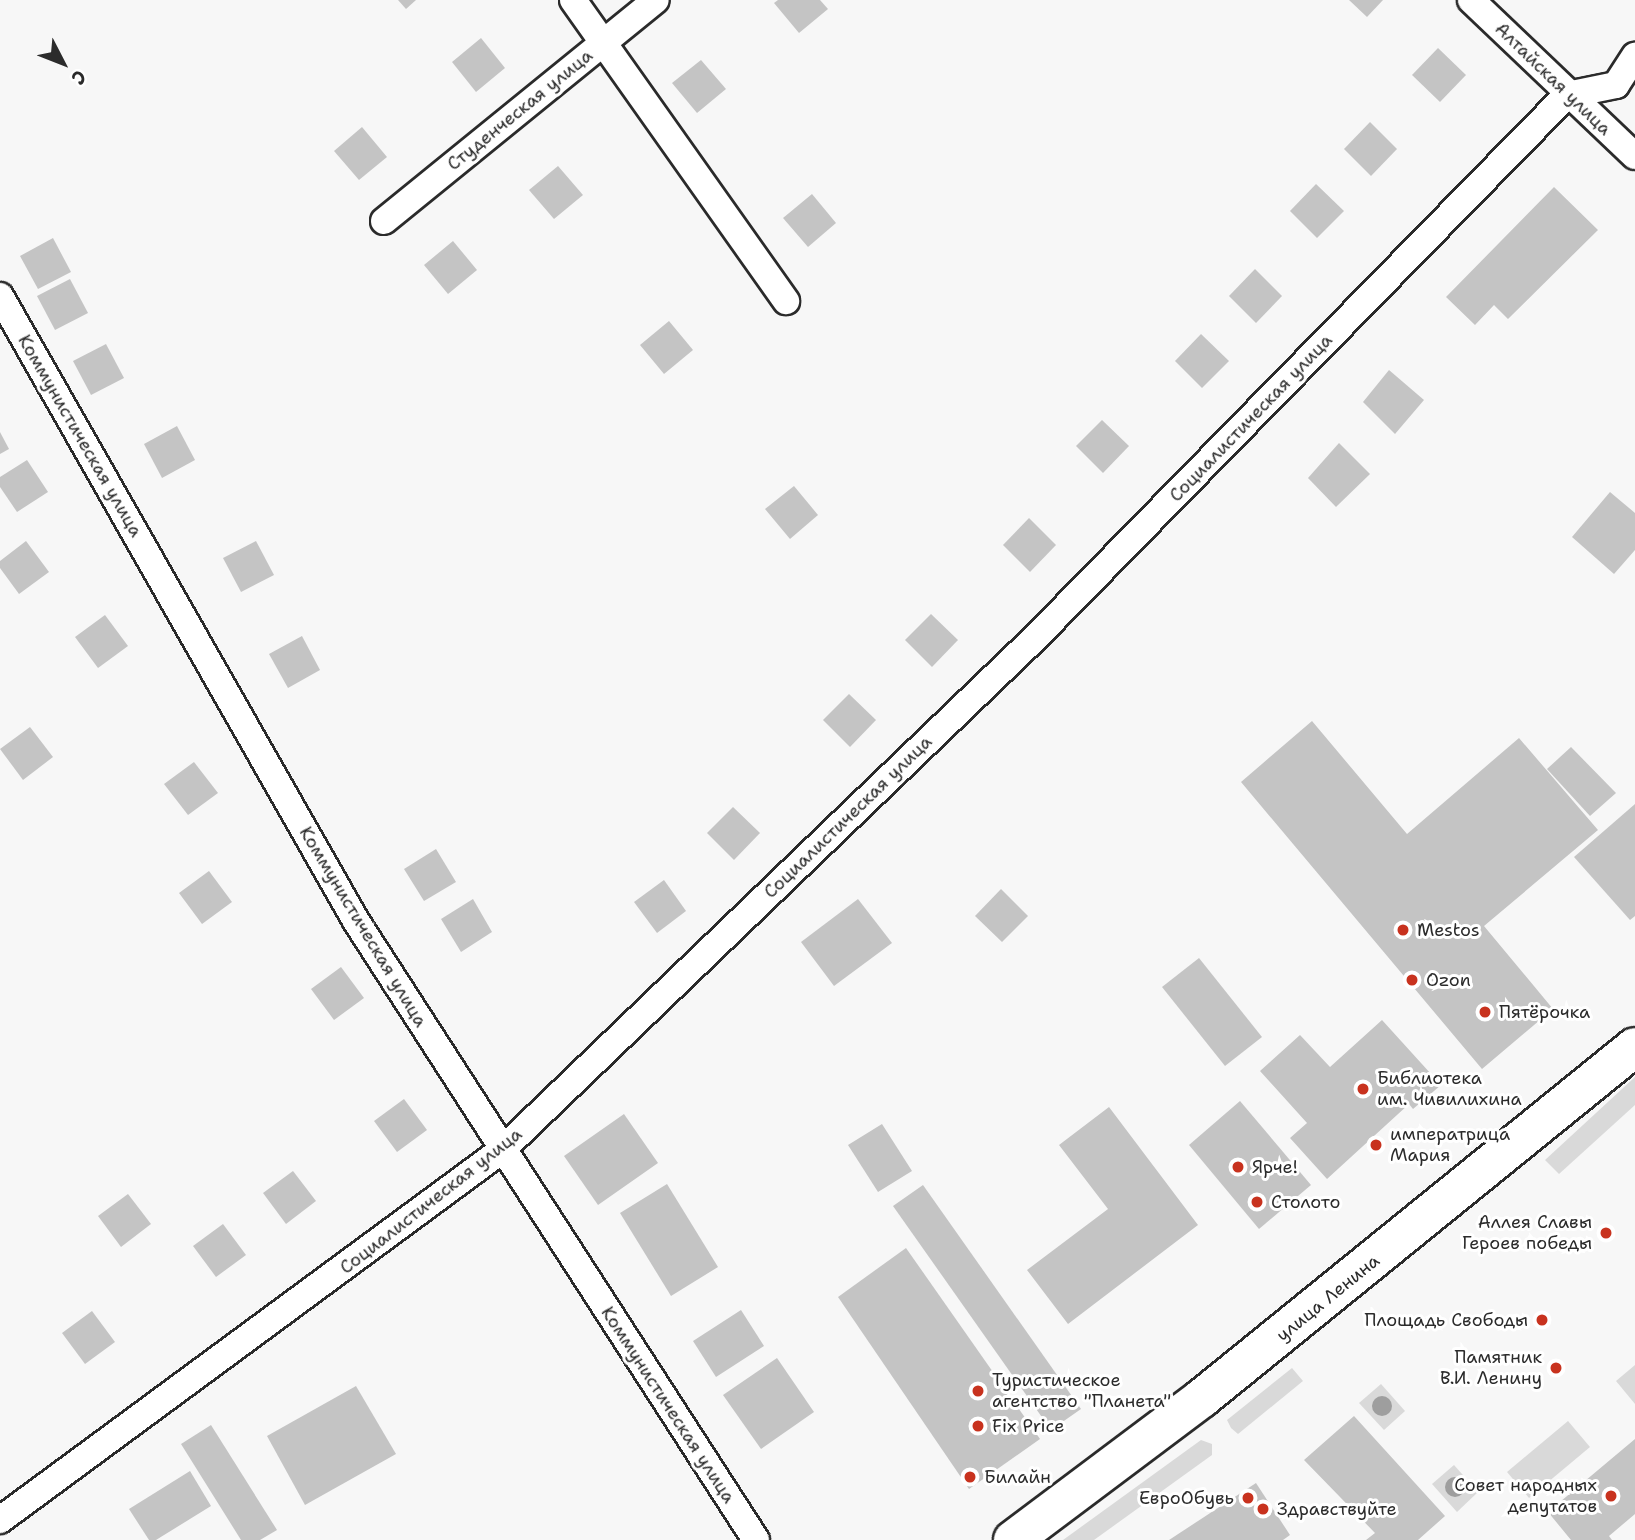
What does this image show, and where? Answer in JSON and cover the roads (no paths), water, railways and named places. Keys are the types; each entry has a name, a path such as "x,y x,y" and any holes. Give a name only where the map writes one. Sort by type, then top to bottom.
{"main road":[{"name":"улица Ленина","path":"1013,1540 1222,1382 1635,1047"}],"street":[{"path":"573,0 786,300"},
{"name":"Студенческая улица","path":"384,221 656,0"},
{"name":"Алтайская улица","path":"1471,0 1567,95 1635,156"},
{"path":"1567,95 1616,85 1635,56"},
{"name":"Социалистическая улица","path":"0,1520 502,1150 1037,636 1567,95"},
{"name":"Коммунистическая улица","path":"0,296 356,921 756,1540"}],"place":[{"name":"Mestos","path":"1403,930"},
{"name":"Ozon","path":"1412,980"},
{"name":"Пятёрочка","path":"1485,1012"},
{"name":"Библиотека им. Чивилихина","path":"1363,1089"},
{"name":"императрица Мария","path":"1376,1145"},
{"name":"Ярче!","path":"1238,1167"},
{"name":"Столото","path":"1257,1202"},
{"name":"Аллея Славы Героев победы","path":"1606,1233"},
{"name":"Площадь Свободы","path":"1542,1320"},
{"name":"Памятник В.И. Ленину","path":"1556,1368"},
{"name":"Туристическое агентство \"Планета\"","path":"978,1391"},
{"name":"Fix Price","path":"978,1426"},
{"name":"Билайн","path":"970,1477"},
{"name":"Совет народных депутатов","path":"1611,1496"},
{"name":"ЕвроОбувь","path":"1248,1498"},
{"name":"Здравствуйте","path":"1263,1509"}]}
